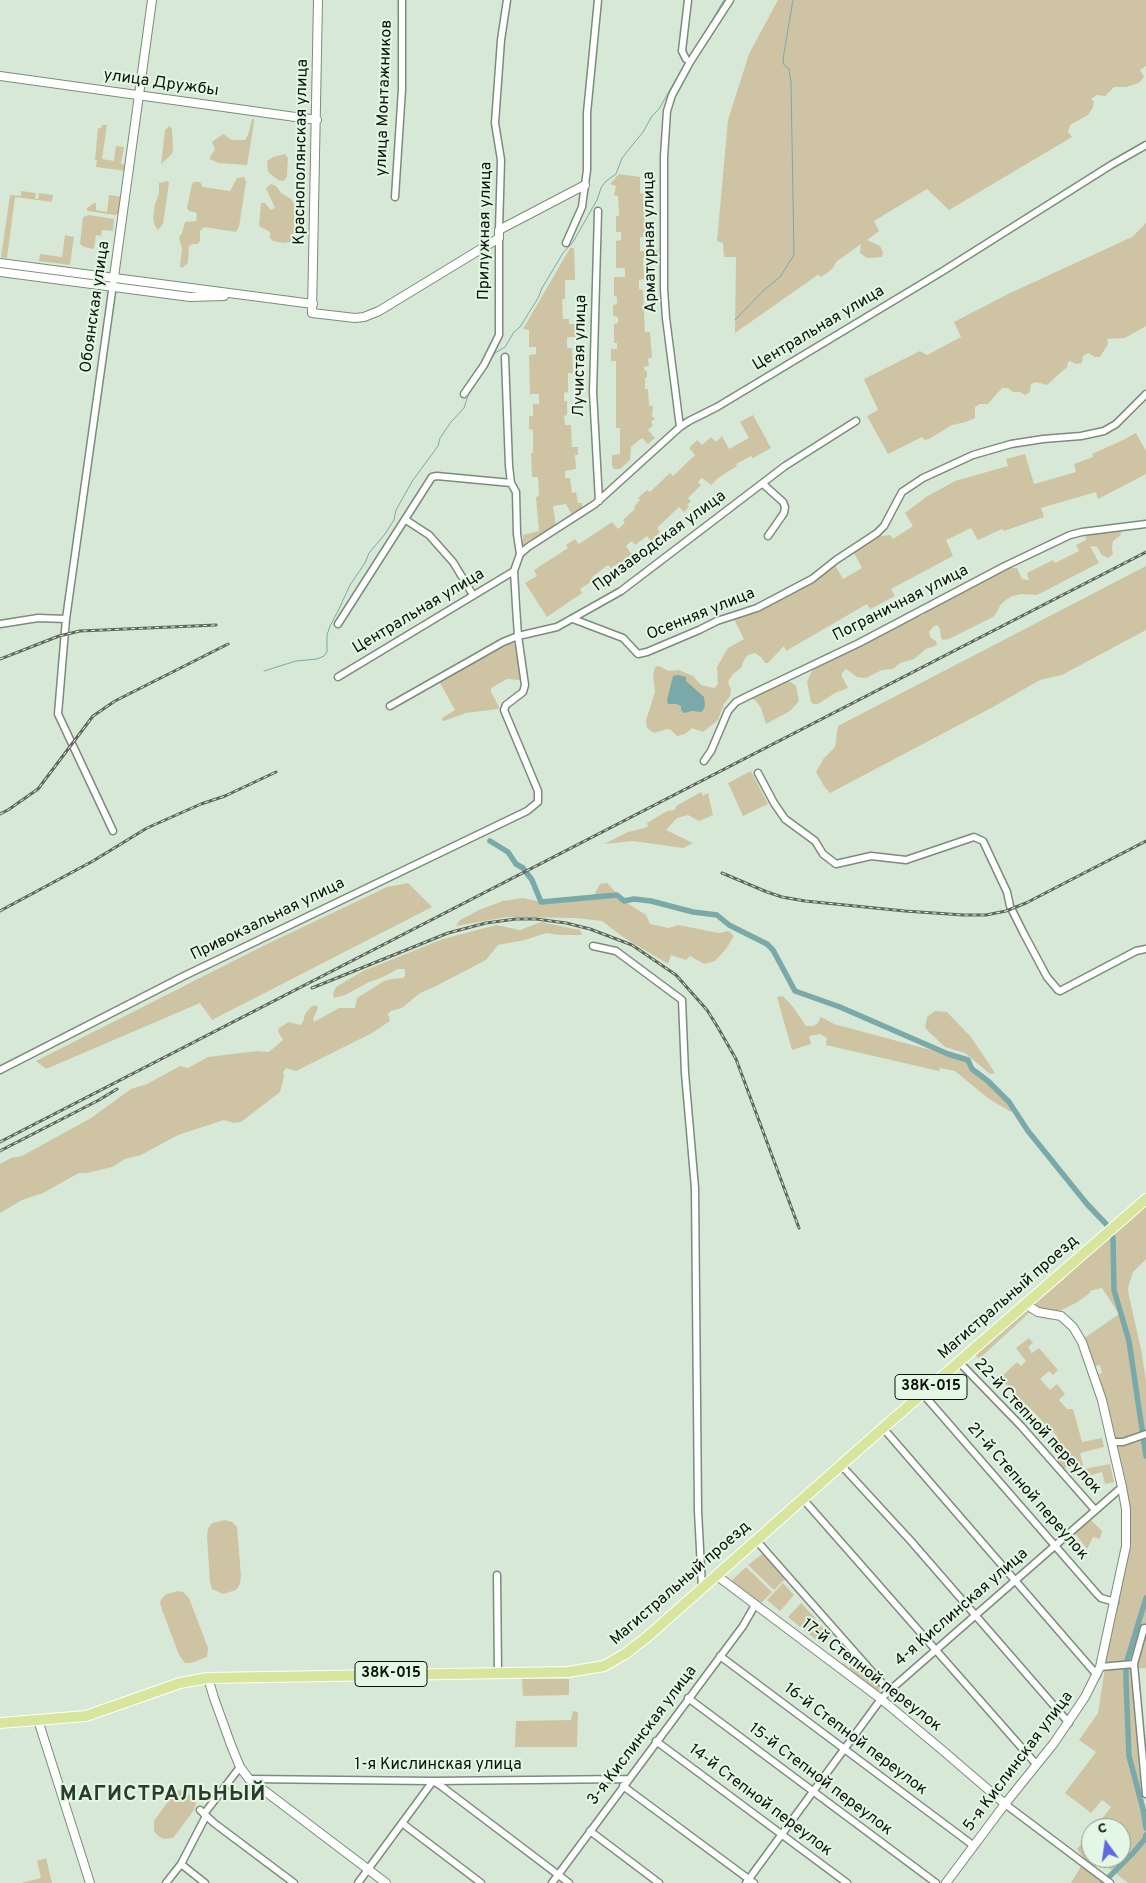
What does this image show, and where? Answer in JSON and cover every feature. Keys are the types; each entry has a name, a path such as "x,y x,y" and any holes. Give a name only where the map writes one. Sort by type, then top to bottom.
{"main road":[{"name":"Магистральный проезд","path":"0,1723 86,1716 180,1684 208,1678 568,1672 604,1666 625,1654 647,1637 1146,1199"}],"street":[{"name":"Обоянская улица","path":"113,831 58,714 66,618 152,0"},
{"name":"Краснополянская улица","path":"313,304 318,0"},
{"name":"улица Монтажников","path":"395,197 402,89 402,0"},
{"name":"Прилужная улица","path":"464,394 484,364 499,335 501,160 494,123 501,40 507,0"},
{"path":"566,243 582,208 585,185 587,113 598,0"},
{"path":"688,0 682,51 688,61"},
{"name":"Арматурная улица","path":"680,427 665,308 664,157 668,103 688,61 730,0"},
{"name":"улица Дружбы","path":"0,76 317,120"},
{"name":"Центральная улица","path":"520,554 599,501 680,427 935,276 1146,144"},
{"path":"0,263 313,304 312,313 355,318 364,317 390,305 499,234 585,185"},
{"name":"Лучистая улица","path":"598,211 593,392 599,501"},
{"path":"0,272 190,297 238,295"},
{"path":"505,357 511,483 516,492 517,534 520,554 514,571 518,636"},
{"name":"Осенняя улица","path":"573,619 616,635 627,641 636,652 642,654 717,621 757,608 812,579 836,560 877,534 884,526 902,492 922,478 973,455 1011,444 1081,436 1104,431 1123,418 1146,394"},
{"name":"Призаводская улица","path":"390,706 503,642 518,636 551,629 573,619 621,591 792,462 856,421"},
{"path":"338,624 406,520 430,479 434,476 440,476 511,483"},
{"path":"763,484 783,502 785,508 784,513 768,536"},
{"path":"406,520 429,535 453,562 473,596"},
{"name":"Пограничная улица","path":"704,762 711,751 728,711 736,702 750,694 858,643 1005,566 1070,536 1082,532 1146,524"},
{"name":"Центральная улица","path":"338,678 514,571"},
{"path":"0,624 38,618 66,618"},
{"name":"Привокзальная улица","path":"0,1070 184,976 527,811 538,802 538,791 504,710 506,705 523,692 525,685 518,636"},
{"path":"758,772 774,803 785,819 815,841 823,854 836,864 871,856 906,860 974,837 983,841 1016,918 1047,977 1060,991 1136,951 1146,949"},
{"path":"593,946 616,951 682,1000 685,1073 695,1188 698,1511 702,1587"},
{"name":"5-я Кислинская улица","path":"946,1883 1004,1804 1069,1723 1098,1671 1115,1602 1126,1546 1126,1509 1122,1487 1096,1378 1082,1342 1073,1327 1061,1316 1038,1312 1025,1304"},
{"name":"22-й Степной переулок","path":"959,1362 1021,1426 1094,1510"},
{"name":"21-й Степной переулок","path":"923,1394 1101,1598 1115,1602"},
{"path":"883,1428 1014,1580 1098,1671 1134,1664"},
{"path":"1112,1442 1123,1442 1146,1434"},
{"path":"842,1465 910,1540 1069,1723"},
{"name":"4-я Кислинская улица","path":"749,1882 781,1834 881,1699 935,1649 1122,1487"},
{"path":"803,1499 1036,1764"},
{"name":"17-й Степной переулок","path":"756,1540 889,1691"},
{"path":"497,1575 498,1673"},
{"name":"17-й Степной переулок","path":"716,1575 881,1699 1004,1804"},
{"name":"3-я Кислинская улица","path":"552,1883 622,1786 743,1626 755,1605"},
{"path":"1146,1628 1144,1628 1134,1664 1146,1794"},
{"name":"16-й Степной переулок","path":"720,1656 974,1846"},
{"path":"208,1678 240,1767 249,1779 386,1883"},
{"name":"15-й Степной переулок","path":"688,1698 936,1883"},
{"path":"38,1720 90,1883"},
{"name":"14-й Степной переулок","path":"656,1741 848,1883"},
{"path":"166,1883 181,1864 203,1813 240,1767"},
{"name":"1-я Кислинская улица","path":"249,1779 433,1781 628,1779"},
{"path":"358,1883 433,1781 569,1883"},
{"path":"622,1786 749,1882"},
{"path":"1004,1804 1110,1883"},
{"path":"203,1813 294,1883"},
{"path":"402,1823 481,1883"},
{"path":"590,1830 659,1883"},
{"path":"181,1864 205,1883"}],"shaded area":[{"path":"778,0 1146,0 1146,66 1140,70 1144,77 1139,83 1126,87 1114,87 1105,96 1097,95 1091,99 1094,101 1093,107 1088,115 1070,125 1068,132 1072,137 949,210 927,189 874,221 879,231 867,240 880,246 883,252 882,257 867,258 860,253 861,244 836,262 833,268 826,274 820,277 819,274 735,333 736,257 724,257 723,243 717,241 728,120 749,54"},
{"path":"252,119 254,119 254,123 247,165 219,163 209,159 215,149 212,142 223,134 232,140 245,140"},
{"path":"102,125 107,125 102,159 114,161 116,146 124,147 121,164 127,165 126,171 96,167 98,128 101,128"},
{"path":"170,126 172,129 173,150 172,154 161,164 165,130"},
{"path":"285,154 288,158 287,176 284,181 278,180 268,172 267,161 273,157"},
{"path":"619,174 640,177 640,193 644,194 645,232 643,237 640,237 640,251 658,250 658,258 643,258 644,279 639,280 639,289 643,290 645,332 650,332 652,358 648,358 649,366 644,367 645,371 647,371 645,389 648,389 649,406 653,406 652,416 655,419 651,422 653,425 648,430 655,438 648,444 642,438 631,447 630,460 620,469 614,469 612,455 620,454 620,428 616,428 616,361 611,361 611,349 617,349 617,343 614,343 614,324 618,323 618,317 613,316 613,305 617,304 617,297 614,296 614,277 625,277 625,268 616,268 616,241 621,240 621,232 616,232 616,216 619,216 618,196 614,195 616,186 610,184"},
{"path":"244,177 246,182 239,227 236,232 204,227 200,231 200,241 189,246 188,263 182,268 180,266 182,249 179,237 185,222 196,221 197,213 189,211 187,208 192,184 200,182 203,187 230,191 237,178"},
{"path":"167,181 169,183 163,224 158,230 153,218 155,204 159,194 159,183"},
{"path":"271,184 291,199 294,204 294,239 292,242 273,241 270,238 270,232 259,226 261,203 265,203 271,210 275,208 266,188"},
{"path":"21,191 36,193 35,199 38,199 39,193 53,195 52,202 15,197 7,258 1,257 10,195 21,196"},
{"path":"109,195 123,197 119,214 87,211 87,208 96,203 96,210 107,212"},
{"path":"89,215 114,219 113,231 102,230 101,236 96,235 94,249 80,244 83,217"},
{"path":"1146,223 1146,326 1125,338 1107,339 1108,344 1100,357 1095,357 1088,353 1083,356 1082,363 1068,362 1067,367 1047,385 1036,382 1031,384 1030,392 1025,395 1020,392 1013,392 1008,388 1002,388 988,404 980,404 975,407 975,418 952,425 929,439 925,440 922,437 888,454 867,416 878,410 864,379 920,351 927,355 961,337 954,322 1008,294 1132,237"},
{"path":"65,235 74,237 70,265 39,261 40,254 62,257"},
{"path":"570,248 574,248 575,280 565,280 565,299 562,299 563,319 569,319 569,324 576,324 576,337 567,337 567,348 572,348 573,373 568,373 568,392 564,393 564,401 567,401 567,415 564,416 565,425 571,425 572,447 578,447 578,455 575,455 576,469 565,471 565,478 570,478 572,493 576,492 578,503 582,503 582,508 572,515 566,504 553,506 556,526 523,544 523,535 539,531 536,497 539,496 538,477 532,477 531,453 533,453 533,430 529,429 529,416 533,416 533,404 539,404 539,394 530,394 529,355 536,354 536,347 529,347 529,330 523,329"},
{"path":"753,415 771,448 753,458 751,456 736,464 737,466 718,478 711,485 702,478 698,482 701,485 688,498 691,501 687,505 689,507 684,512 679,507 657,528 660,532 651,541 647,536 635,545 632,541 626,546 635,559 624,567 620,562 611,568 608,565 592,577 594,580 580,589 582,593 547,617 525,583 537,576 534,570 568,548 566,545 575,539 579,544 612,522 618,529 625,523 623,520 635,509 634,507 640,500 638,498 647,490 650,492 670,473 673,476 695,455 689,448 697,440 702,445 711,437 716,442 722,436 729,449 749,438 740,422"},
{"path":"1136,433 1146,451 1146,474 1098,499 1096,492 1041,508 1044,517 1004,531 1002,529 978,540 971,528 946,540 953,556 891,589 895,596 870,609 867,604 786,651 784,646 768,663 765,663 755,653 748,655 741,668 733,674 728,682 731,690 730,696 724,704 718,720 703,732 692,728 685,734 677,736 671,730 667,729 654,733 647,728 646,720 655,692 653,675 655,667 659,666 669,671 679,670 693,676 701,685 714,688 718,684 717,667 728,648 744,639 734,619 759,611 817,579 835,565 843,579 862,568 854,553 880,536 890,535 893,539 913,526 905,513 926,497 955,481 1008,466 1006,459 1025,454 1034,484 1076,472 1074,464 1093,457 1092,454"},
{"path":"1120,530 1120,536 1113,541 1113,554 1108,558 1102,555 1097,547 1090,546 1099,563 1037,595 1021,594 1010,597 1001,604 993,617 949,639 943,640 940,629 937,625 934,626 929,632 931,638 937,644 926,649 914,659 900,663 893,669 882,670 866,678 857,677 846,669 842,673 842,677 848,688 835,693 818,704 811,702 807,682 813,668 818,664 908,620 922,616 937,604 1008,568 1017,568 1022,579 1029,580 1027,573 1053,560 1055,563 1079,551 1076,545 1086,540 1086,536 1089,534"},
{"path":"1146,566 1146,630 1062,675 1040,680 993,707 830,793 824,786 816,772 824,758 835,747 838,726"},
{"path":"513,643 518,649 521,680 507,679 491,688 491,692 499,707 498,709 466,713 444,721 442,720 442,718 455,710 439,681 505,644"},
{"path":"784,681 791,682 796,686 799,701 790,711 766,724 761,708 751,698"},
{"path":"751,771 768,804 743,816 728,783"},
{"path":"701,792 703,796 708,793 713,815 699,821 688,815 677,818 666,830 693,843 683,848 633,841 604,844 628,832 648,827 647,823 667,811 675,810 676,806"},
{"path":"408,883 432,907 212,1020 200,1003 46,1069 36,1061 265,945 387,887"},
{"path":"607,883 624,901 646,915 650,924 669,928 678,925 719,933 729,931 734,936 715,961 704,964 690,956 686,960 671,955 668,964 623,937 602,921 575,918 507,917 456,926 460,920 503,901 523,898 546,903 592,899 600,884"},
{"path":"541,922 580,930 582,935 546,933 525,940 498,945 486,960 420,993 402,1008 391,1011 388,1014 390,1021 372,1033 296,1071 286,1068 283,1072 284,1077 280,1092 241,1122 234,1123 224,1120 178,1135 141,1155 125,1159 112,1167 79,1173 43,1193 22,1200 0,1213 0,1164 11,1158 22,1156 91,1118 131,1089 147,1084 180,1066 188,1068 208,1057 257,1051 269,1052 283,1040 278,1031 279,1028 289,1022 300,1025 305,1014 312,1006 316,1005 318,1008 313,1019 314,1022 339,1008 355,1008 357,998 384,981 405,976 405,969 398,969 345,995 334,998 333,994 336,987 363,971 443,939 496,925 520,930"},
{"path":"783,996 806,1026 817,1024 821,1017 834,1024 968,1060 972,1069 988,1081 1011,1109 1011,1112 989,1099 955,1071 940,1068 939,1071 826,1045 827,1038 820,1034 809,1036 811,1044 792,1050 777,997"},
{"path":"935,1011 947,1012 971,1037 995,1073 990,1074 965,1053 945,1047 925,1028 927,1017"},
{"path":"1146,1205 1146,1259 1133,1272 1128,1288 1146,1382 1146,1668 1131,1669 1139,1769 1146,1818 1146,1883 1128,1883 1109,1868 1131,1868 1131,1818 1103,1818 1111,1807 1102,1800 1091,1813 1065,1793 1096,1752 1079,1740 1098,1713 1107,1655 1129,1546 1123,1477 1099,1374 1102,1373 1100,1365 1095,1366 1083,1339 1119,1314 1102,1288 1090,1291 1090,1293 1076,1303 1059,1311 1054,1312 1037,1308 1035,1305 1036,1302 1064,1279 1074,1266 1111,1235 1114,1259 1116,1254 1112,1234"},
{"path":"1023,1312 1030,1312 979,1359 975,1354"},
{"path":"1029,1338 1033,1343 1028,1347 1032,1353 1039,1348 1058,1370 1053,1375 1049,1371 1040,1379 1050,1390 1057,1384 1065,1394 1059,1400 1067,1409 1073,1409 1082,1442 1102,1438 1104,1447 1080,1453 1084,1469 1110,1464 1114,1482 1105,1484 1102,1472 1085,1477 1072,1462 1064,1469 1055,1458 1063,1451 1055,1441 1058,1437 1000,1378 1017,1362 1021,1366 1026,1361 1016,1348"},
{"path":"225,1520 232,1522 237,1527 241,1576 240,1584 236,1590 223,1594 212,1589 210,1583 207,1536 208,1528 212,1523"},
{"path":"1091,1520 1102,1531 1100,1539 1093,1537 1087,1549 1075,1533"},
{"path":"765,1552 787,1577 774,1590 748,1565"},
{"path":"746,1567 772,1592 760,1604 730,1582"},
{"path":"783,1583 794,1595 780,1611 767,1600"},
{"path":"178,1591 183,1592 189,1598 208,1648 207,1657 191,1663 185,1663 179,1655 160,1602 167,1594"},
{"path":"801,1603 816,1619 805,1631 788,1617"},
{"path":"817,1621 831,1637 823,1645 806,1632"},
{"path":"854,1653 883,1688 882,1690 875,1691 841,1666 844,1663 849,1668 855,1662 850,1657"},
{"path":"522,1679 569,1679 569,1695 523,1696"},
{"path":"573,1711 578,1712 577,1747 515,1747 516,1721 571,1720"},
{"path":"183,1790 194,1798 196,1804 194,1810 173,1838 164,1839 154,1831 154,1821 174,1793"},
{"path":"1081,1844 1081,1855 1077,1849"},
{"path":"46,1858 52,1883 21,1883 41,1878 37,1861"},
{"path":"1081,1866 1081,1868 1086,1868 1103,1883 1071,1883"}],"water":[{"path":"673,676 686,677 686,681 704,697 705,705 701,712 692,711 684,713 681,710 681,706 668,704 667,700"}],"waterway":[{"path":"694,51 724,0"},
{"path":"735,320 763,291 780,277 794,255 791,83 789,69 784,65 783,59 793,0"},
{"path":"264,671 296,661 317,659 324,656 327,652 327,635 330,626 350,585 365,563 369,553 394,520 396,510 413,480 438,446 440,438 451,422 464,408 468,395 495,353 505,347 514,332 520,327 563,253 573,242 597,200 601,188 605,182 616,174 622,158 659,109 686,62"},
{"path":"490,841 508,852 516,864 523,868 532,880 541,902 617,895 624,901 634,899 651,901 693,912 717,915 729,925 767,944 773,950 795,991 840,1007 948,1054 968,1060 972,1069 988,1081 1009,1102 1028,1131 1087,1204 1106,1224 1113,1238 1114,1290 1129,1341 1146,1456"},
{"path":"1146,1598 1126,1664 1129,1756 1146,1828"},
{"path":"1103,1883 1133,1853 1145,1839 1146,1835"}],"railway":[{"path":"0,1142 1146,552"},
{"path":"0,659 59,636 80,631 216,625"},
{"path":"0,814 38,789 93,716 115,701 228,644"},
{"path":"0,911 93,861 147,828 201,804 225,796 276,772"},
{"path":"722,873 767,892 805,901 905,911 986,915 1006,911 1026,903 1146,841"},
{"path":"312,988 448,933 486,923 516,919 536,919 566,923 590,929 632,945 676,975 707,1010 717,1026 736,1059 799,1228"},
{"path":"0,1151 117,1089"}],"district":[{"name":"МАГИСТРАЛЬНЫЙ","path":"163,1796"}]}
